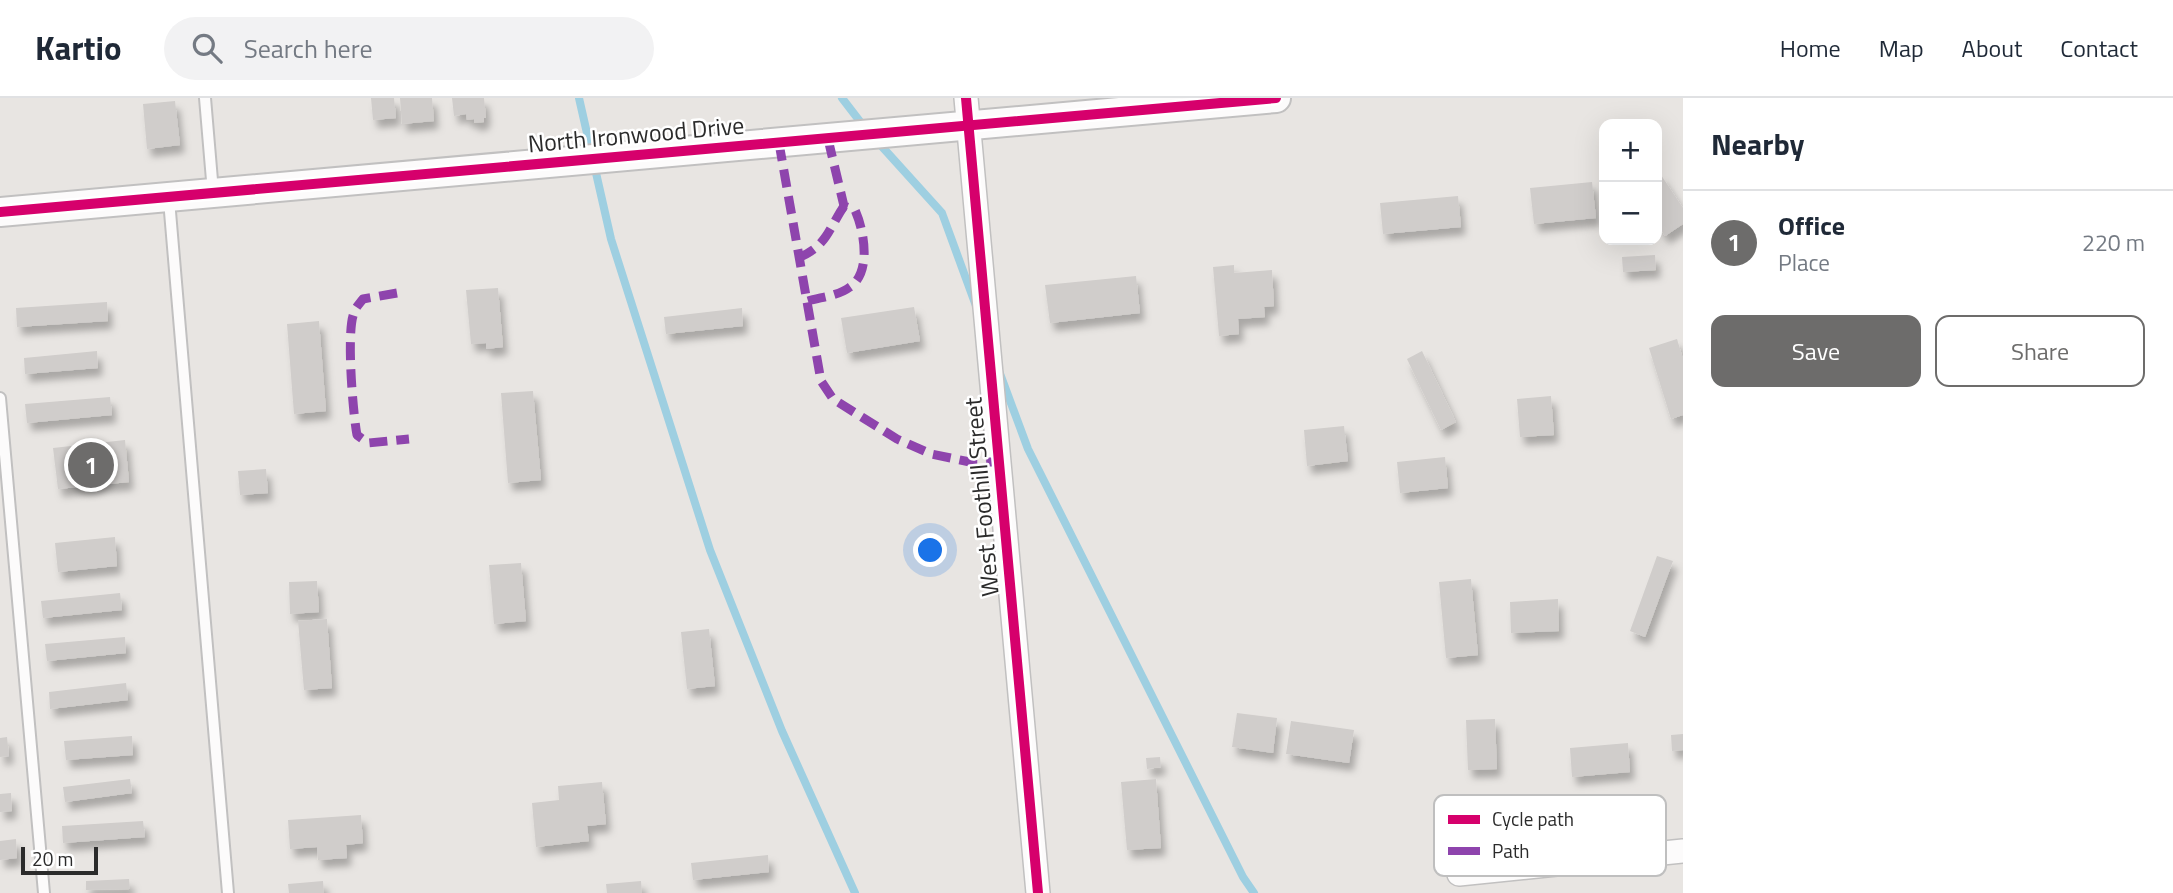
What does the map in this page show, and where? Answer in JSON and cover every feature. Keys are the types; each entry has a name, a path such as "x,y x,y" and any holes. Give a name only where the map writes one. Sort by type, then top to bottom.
{"street":[{"name":"North Ironwood Drive","path":"0,212 169,197 967,111 1276,98"},
{"name":"West Foothill Street","path":"967,111 1038,893"}],"lane":[{"path":"205,98 213,192"},
{"path":"169,197 228,893"},
{"path":"0,398 44,893"}],"building":[{"path":"371,98 394,98 396,118 373,120"},
{"path":"400,98 432,98 434,121 402,124"},
{"path":"452,98 484,98 484,122 474,123 474,119 467,120 466,114 454,116"},
{"path":"175,101 180,145 147,149 143,104"},
{"path":"1662,176 1683,208 1683,224 1665,236 1662,231"},
{"path":"1592,182 1596,218 1534,224 1530,188"},
{"path":"1458,196 1461,227 1383,234 1380,203"},
{"path":"1655,255 1656,270 1623,272 1622,257"},
{"path":"1234,265 1234,273 1272,270 1274,306 1264,307 1265,317 1238,319 1239,334 1219,336 1213,267"},
{"path":"1136,276 1140,313 1050,323 1045,285"},
{"path":"498,288 503,347 486,349 486,343 471,344 466,290"},
{"path":"107,302 108,321 17,327 16,308"},
{"path":"914,307 920,341 847,353 841,318"},
{"path":"742,308 743,326 666,334 664,317"},
{"path":"319,321 326,411 294,414 287,324"},
{"path":"1677,339 1683,359 1683,415 1671,419 1649,348"},
{"path":"97,351 98,368 25,374 24,358"},
{"path":"1422,351 1456,422 1441,430 1407,359"},
{"path":"533,391 541,480 508,483 501,393"},
{"path":"1551,396 1554,435 1520,437 1517,399"},
{"path":"110,397 112,415 27,423 25,404"},
{"path":"1344,426 1348,461 1307,466 1304,430"},
{"path":"125,440 129,482 58,489 53,448"},
{"path":"1445,457 1448,488 1400,493 1397,462"},
{"path":"266,469 268,493 240,495 238,471"},
{"path":"115,537 117,566 58,572 55,543"},
{"path":"1657,556 1673,561 1645,637 1630,631"},
{"path":"521,563 526,621 494,624 489,565"},
{"path":"1471,579 1478,655 1446,658 1439,582"},
{"path":"317,581 319,612 290,614 289,582"},
{"path":"120,593 122,610 43,618 41,601"},
{"path":"1558,599 1559,631 1511,633 1510,602"},
{"path":"327,619 332,688 304,690 298,621"},
{"path":"709,629 715,686 687,689 681,632"},
{"path":"125,637 126,653 47,661 45,644"},
{"path":"126,683 128,700 50,709 49,692"},
{"path":"1237,713 1277,718 1273,753 1232,747"},
{"path":"1495,719 1497,769 1468,770 1466,720"},
{"path":"1291,721 1354,730 1349,763 1286,754"},
{"path":"1683,734 1683,750 1672,751 1671,735"},
{"path":"132,736 133,755 66,760 64,741"},
{"path":"7,737 9,756 0,757 0,738"},
{"path":"1628,743 1630,772 1572,777 1570,748"},
{"path":"1160,757 1161,767 1147,769 1146,758"},
{"path":"130,779 132,793 65,802 63,787"},
{"path":"1156,779 1161,848 1127,850 1121,782"},
{"path":"602,782 606,824 587,826 589,841 536,847 532,803 559,800 558,786"},
{"path":"11,793 12,811 0,812 0,794"},
{"path":"361,815 363,843 346,845 347,858 318,860 317,847 290,849 288,820"},
{"path":"143,821 145,837 63,843 62,826"},
{"path":"16,839 17,858 0,860 0,841"},
{"path":"768,855 769,872 693,880 691,863"},
{"path":"129,879 130,889 86,890 86,881"},
{"path":"323,881 324,893 289,893 288,884"},
{"path":"641,881 642,893 607,893 606,884"}],"waterway":[{"path":"579,98 611,239 710,550 782,731 855,893"},
{"path":"842,98 865,128"},
{"path":"876,140 942,213 976,306"},
{"path":"999,371 1028,449 1243,877 1254,893"}],"marked path":[{"path":"808,301 850,287 857,280 864,261 858,218 855,210 844,206 828,139"},
{"path":"779,143 821,381 833,399 897,439 931,454 970,462 999,462"},
{"path":"798,258 821,243 844,206"},
{"path":"397,293 363,299 355,311 350,354 352,392 357,435 368,443 409,439"}],"cycle path":[{"path":"966,98 1038,893"},
{"path":"0,212 1276,98"}],"place":[{"name":"Office","path":"91,465"}]}
